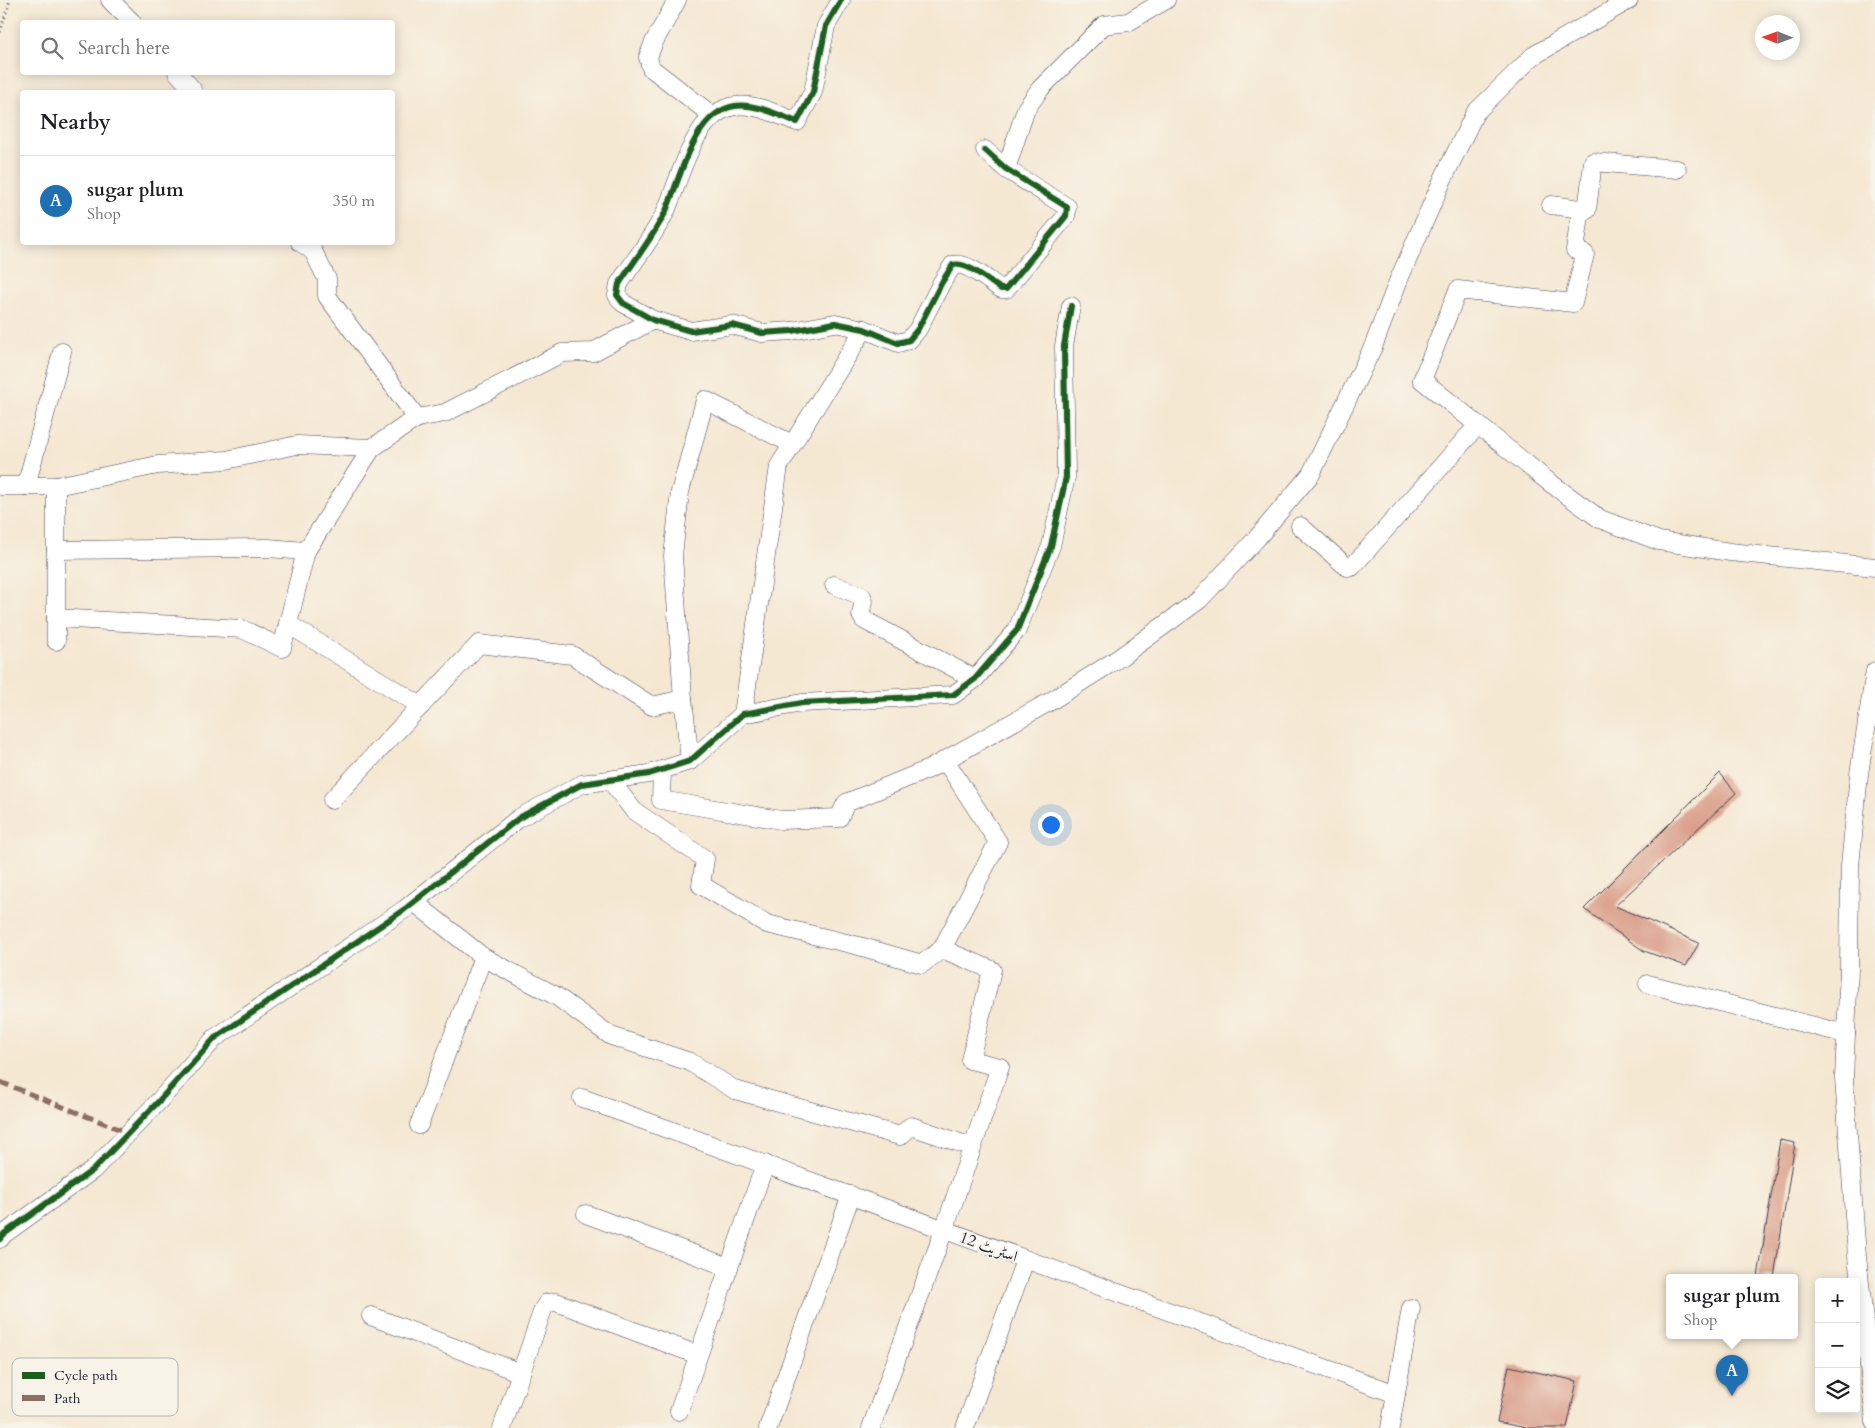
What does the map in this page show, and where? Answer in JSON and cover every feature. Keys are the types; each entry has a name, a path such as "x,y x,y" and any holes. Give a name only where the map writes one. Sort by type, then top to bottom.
{"street":[{"path":"110,0 130,20"},
{"path":"677,0 648,57 651,68 713,116"},
{"path":"841,0 826,26 813,92 797,122 751,106 734,106 713,116 695,139 664,214 619,284 617,296 624,303 653,320 691,331 732,325 762,333 792,332 835,323 864,330 898,343 909,340 918,329 953,265 957,264 968,267 1002,289 1009,287 1066,216 1067,207 1006,169 985,150"},
{"path":"1006,169 1026,109 1040,89 1104,26 1128,22 1166,0"},
{"path":"662,770 660,800 781,820 839,818 846,803 929,769 1051,701 1119,658 1199,600 1257,538 1311,474 1373,347 1435,197 1474,113 1533,56 1629,0"},
{"path":"180,75 192,90"},
{"path":"1552,206 1587,210 1593,162 1677,169"},
{"path":"1581,210 1574,250 1585,254 1573,303 1458,290 1422,380 1549,482 1600,519 1659,541 1730,552 1875,567"},
{"path":"304,245 313,251 327,279 327,296 417,418"},
{"path":"0,1239 4,1234 94,1170 215,1038 414,902 519,818 582,784 649,774 690,761 743,714 802,703 954,695 975,679 1017,630 1051,546 1066,477 1064,346 1071,306"},
{"path":"56,618 242,629 282,648 306,551 372,448 417,418 446,412 562,353 594,352 653,320"},
{"path":"743,714 778,466 864,330"},
{"path":"26,486 62,352"},
{"path":"690,761 683,699 673,556 680,492 705,400 792,444"},
{"path":"1300,526 1347,567 1352,567 1478,425"},
{"path":"0,486 56,486 158,466 226,460 297,445 372,448"},
{"path":"56,486 56,641"},
{"path":"56,550 268,548 306,551"},
{"path":"834,585 862,596 864,601 861,615 864,620 975,679"},
{"path":"288,624 421,706"},
{"path":"332,800 479,644 572,655 652,706 683,699"},
{"path":"1875,671 1859,774 1850,866 1849,968 1844,1078 1854,1217 1875,1422"},
{"path":"610,780 634,811 705,859 701,885 767,924 859,946 922,964 942,949 998,842 945,760"},
{"path":"414,902 483,957 556,996 611,1036 690,1062 735,1090 900,1136 911,1126 972,1147"},
{"path":"871,1428 944,1230 1000,1067 970,1060 992,970 942,949"},
{"path":"419,1125 483,957"},
{"path":"1648,984 1846,1034"},
{"name":"اسٹریٹ 12","path":"582,1098 1396,1394"},
{"path":"679,1411 765,1164"},
{"path":"768,1428 851,1195"},
{"path":"586,1214 728,1267"},
{"path":"964,1428 1025,1260"},
{"path":"502,1428 542,1310 547,1304 556,1302 698,1355"},
{"path":"1390,1428 1411,1308"},
{"path":"371,1316 521,1373"}],"path":[{"path":"0,32 10,0"}],"building":[{"path":"1720,773 1736,793 1615,906 1699,943 1686,966 1644,951 1584,909"},
{"path":"1780,1140 1795,1143 1774,1274 1758,1274"},
{"path":"1509,1366 1577,1381 1567,1428 1526,1428 1497,1422"}],"marked path":[{"path":"0,1082 129,1133"}],"cycle path":[{"path":"841,0 826,26 813,92 797,122 759,108 735,106 721,111 708,121 698,134 665,213 619,284 617,295 623,303 653,320 691,331 732,325 762,333 792,331 835,323 864,329 898,343 909,340 918,329 953,265 965,266 1001,289 1006,289 1066,216 1067,207 1006,169 985,150"},
{"path":"0,1239 4,1234 93,1170 158,1102 215,1038 405,909 519,818 582,784 649,774 690,761 743,714 802,703 953,695 975,679 1017,630 1051,546 1066,477 1064,346 1071,306"}],"place":[{"name":"sugar plum","path":"1732,1396"}]}
